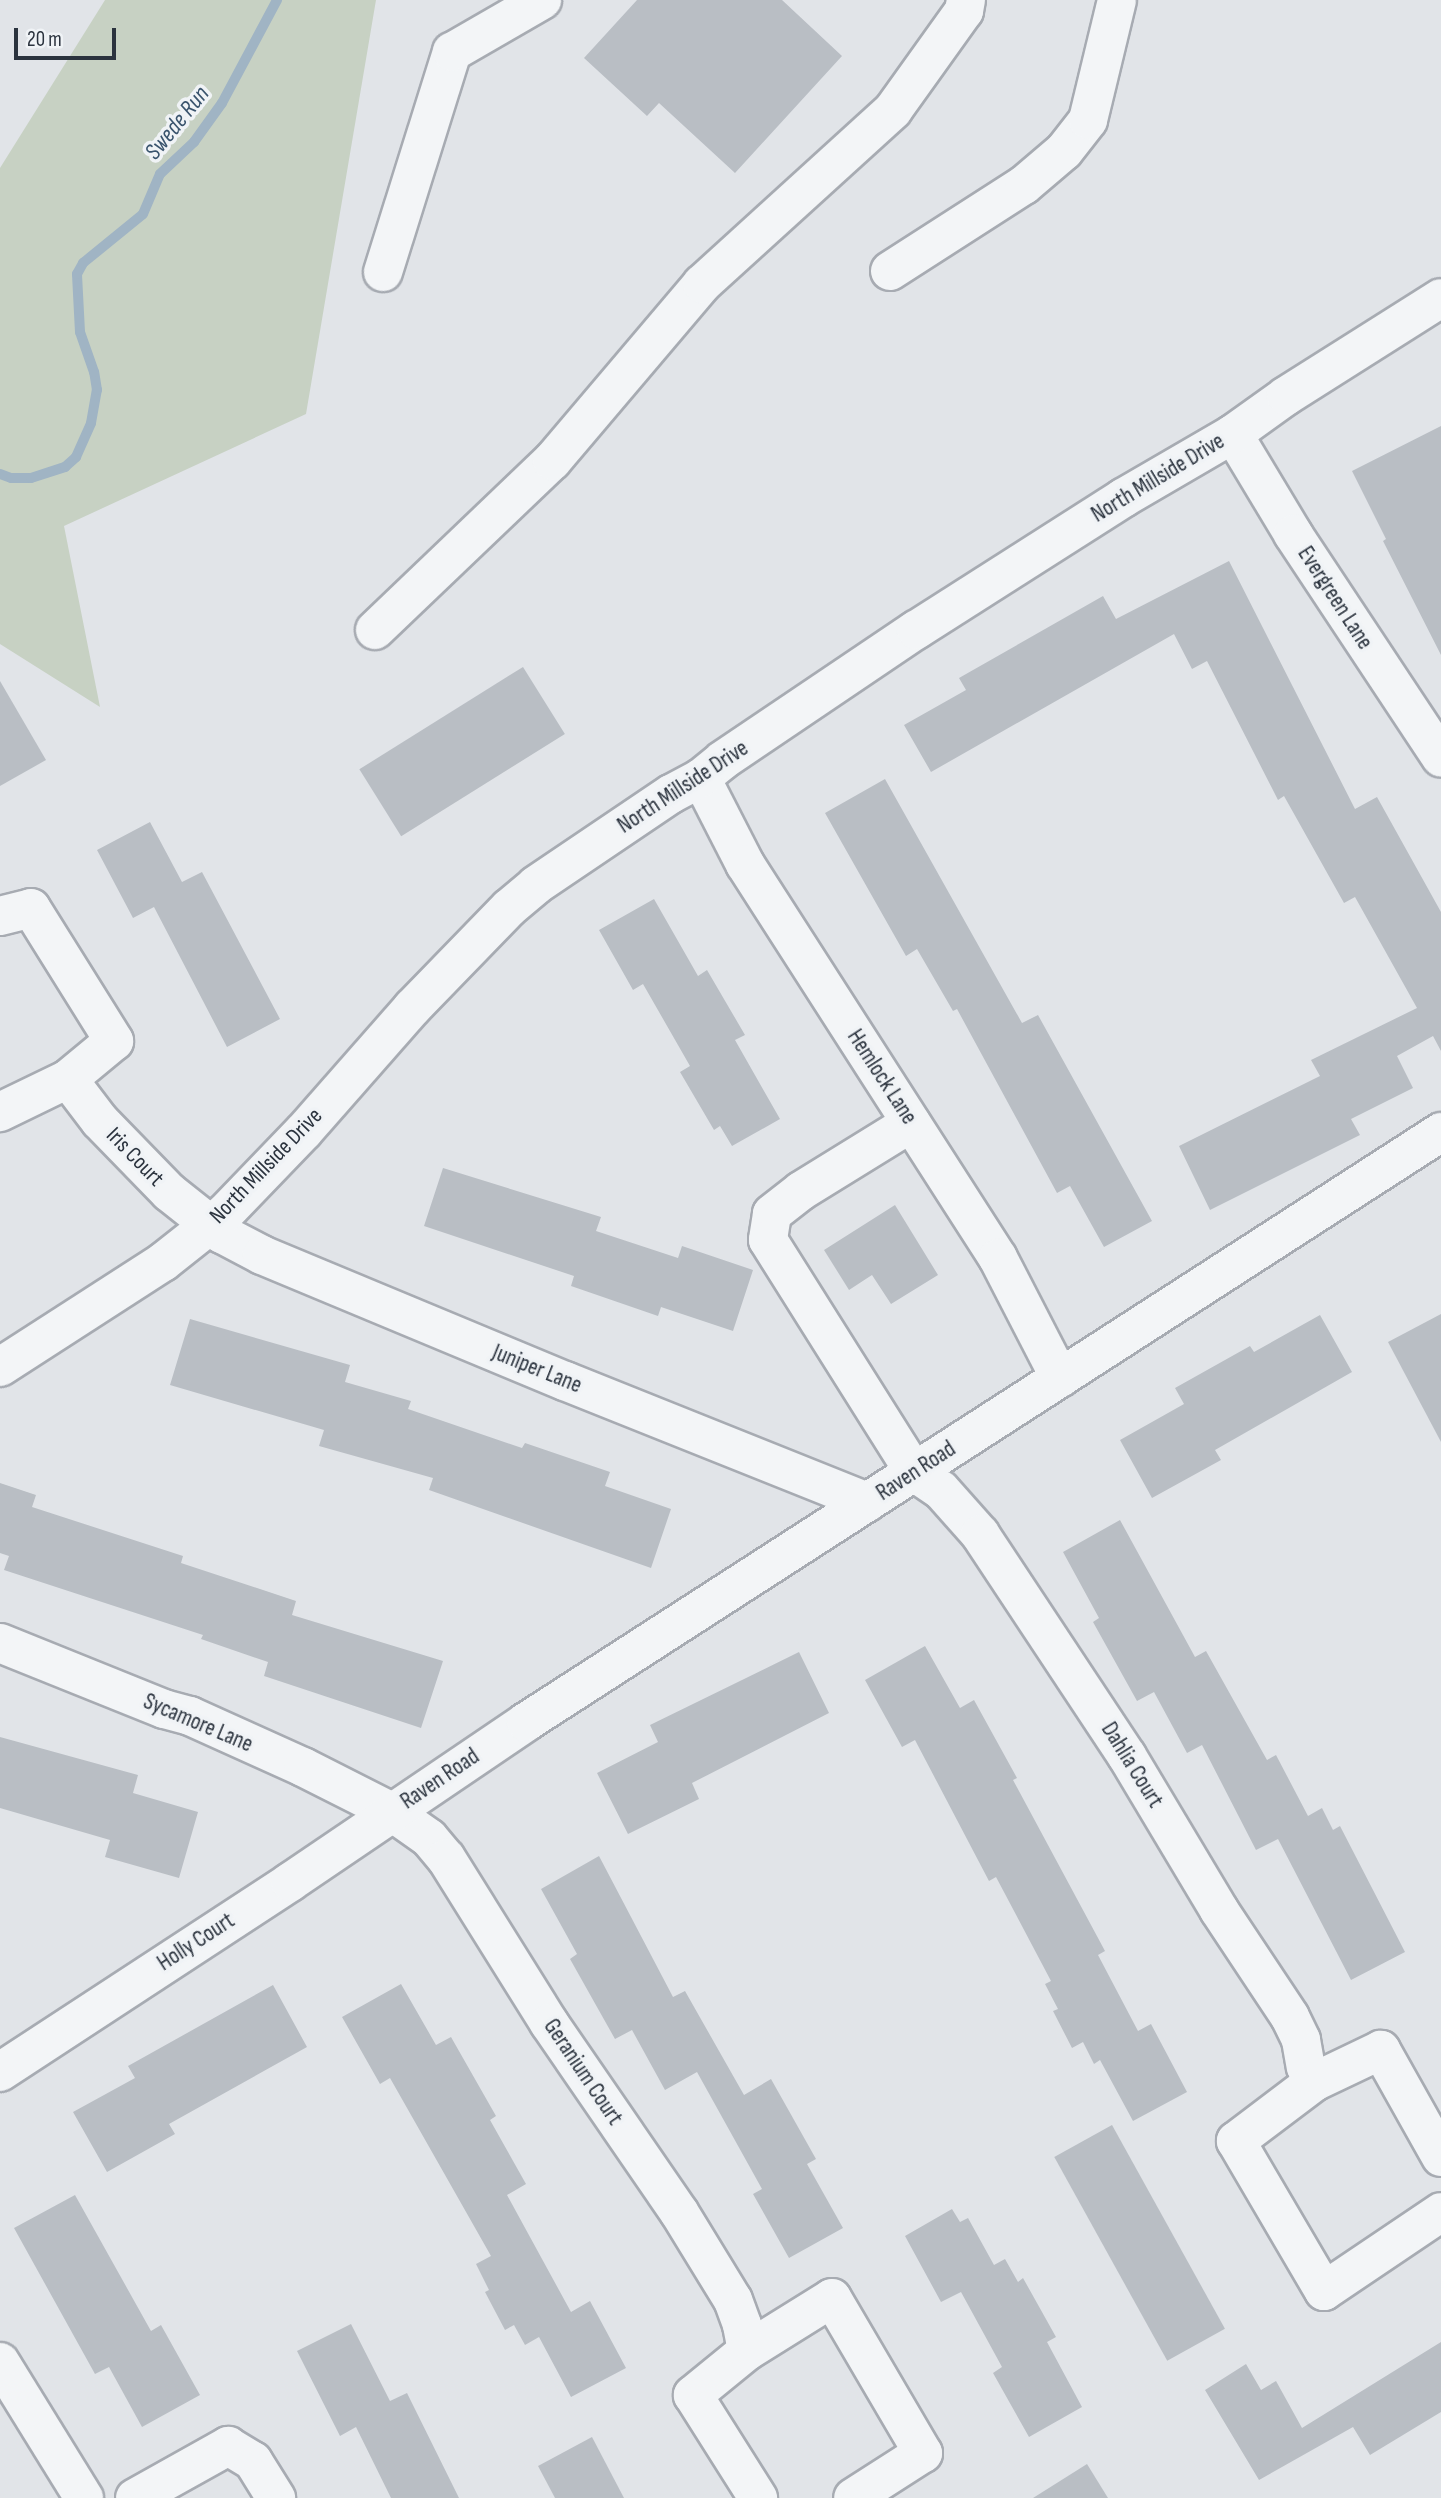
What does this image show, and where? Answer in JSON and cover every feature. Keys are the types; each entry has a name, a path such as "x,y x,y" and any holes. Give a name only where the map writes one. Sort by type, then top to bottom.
{"street":[{"path":"383,272 452,52 542,0"},
{"path":"375,630 552,461 702,284 893,110 964,10 966,0"},
{"path":"890,271 1024,185 1064,151 1088,120 1117,0"},
{"name":"North Millside Drive","path":"0,1367 163,1262 211,1225 304,1131 412,1009 509,908 536,886 630,821 701,778 723,760 905,638 1096,515 1233,434 1286,396 1441,298"},
{"name":"Evergreen Lane","path":"1233,434 1293,534 1441,758"},
{"name":"Hemlock Lane","path":"701,778 745,864 998,1258 1060,1378"},
{"path":"0,916 31,908 114,1041 68,1079 0,1112"},
{"name":"Iris Court","path":"68,1079 131,1154 169,1192 211,1225"},
{"path":"911,1123 781,1206 772,1214 768,1240 914,1472"},
{"name":"Raven Road","path":"392,1812 526,1721 1441,1132"},
{"name":"Juniper Lane","path":"211,1225 262,1255 312,1277 868,1502"},
{"name":"Dahlia Court","path":"914,1472 941,1490 960,1510 1039,1619 1127,1756 1219,1910 1278,1998 1301,2040 1306,2067 1314,2082"},
{"name":"Sycamore Lane","path":"0,1643 164,1709 190,1716 303,1767 392,1812"},
{"name":"Holly Court","path":"0,2072 392,1812"},
{"name":"Geranium Court","path":"392,1812 429,1838 446,1858 549,2023 679,2212 733,2300 743,2325 747,2351"},
{"path":"1441,2157 1381,2050 1314,2082 1236,2141 1324,2291 1441,2212"},
{"path":"758,2498 693,2395 747,2351 832,2298 923,2453 853,2498"},
{"path":"0,2362 85,2498"},
{"path":"135,2498 228,2446 253,2461 275,2498"}],"green space":[{"path":"105,0 376,0 306,414 64,526 100,707 0,644 0,168"}],"building":[{"path":"637,0 782,0 842,56 735,173 659,103 647,116 584,58"},
{"path":"1441,426 1441,655 1383,541 1386,539 1352,471"},
{"path":"1229,561 1355,809 1377,797 1441,912 1441,1051 1433,1036 1397,1056 1413,1088 1351,1119 1360,1135 1210,1210 1179,1146 1320,1076 1311,1060 1417,1008 1355,897 1344,903 1284,796 1278,800 1207,661 1192,669 1174,634 931,772 904,725 966,690 959,678 1103,596 1116,619"},
{"path":"523,667 565,734 401,836 359,769"},
{"path":"0,681 46,760 0,786"},
{"path":"885,779 1022,1023 1038,1015 1152,1221 1104,1247 1070,1186 1057,1193 957,1009 953,1011 917,949 906,956 825,813"},
{"path":"150,822 182,882 202,872 280,1019 227,1047 154,907 133,918 97,850"},
{"path":"654,899 698,976 707,970 745,1035 735,1040 780,1119 732,1146 720,1126 714,1130 680,1072 690,1066 643,984 633,990 599,930"},
{"path":"443,1168 601,1217 596,1231 678,1258 682,1246 753,1270 733,1331 661,1307 658,1316 571,1286 574,1276 424,1226"},
{"path":"895,1205 938,1275 891,1304 872,1275 849,1290 824,1250"},
{"path":"1441,1314 1441,1442 1388,1342"},
{"path":"1320,1315 1352,1372 1215,1450 1221,1460 1152,1498 1120,1440 1184,1404 1175,1388 1250,1346 1254,1352"},
{"path":"190,1319 350,1365 345,1382 411,1401 408,1409 522,1448 525,1443 610,1472 605,1486 671,1509 651,1568 429,1490 433,1478 319,1446 324,1430 170,1385"},
{"path":"0,1483 36,1495 32,1507 183,1556 181,1563 296,1601 292,1615 443,1661 421,1728 264,1676 268,1662 201,1639 203,1635 4,1570 9,1556 0,1553"},
{"path":"1120,1520 1195,1657 1206,1651 1267,1760 1276,1755 1308,1816 1322,1808 1333,1830 1340,1826 1405,1952 1351,1980 1278,1839 1256,1850 1202,1745 1187,1753 1154,1692 1137,1701 1093,1622 1099,1618 1063,1552"},
{"path":"925,1646 960,1708 974,1700 1017,1778 1013,1780 1105,1951 1098,1955 1138,2031 1151,2024 1187,2092 1133,2121 1100,2060 1094,2064 1083,2042 1072,2048 1053,2011 1058,2009 1045,1984 1051,1981 996,1877 989,1881 915,1740 902,1747 865,1680"},
{"path":"799,1652 829,1713 692,1783 699,1799 628,1834 597,1773 658,1742 650,1725"},
{"path":"0,1737 138,1775 133,1793 198,1812 179,1878 105,1857 110,1840 0,1808"},
{"path":"599,1856 673,1997 685,1991 744,2095 771,2079 816,2159 807,2164 843,2228 789,2258 753,2194 762,2189 697,2072 665,2090 632,2030 615,2039 570,1959 577,1954 541,1889"},
{"path":"401,1984 436,2045 451,2037 496,2116 490,2120 526,2184 507,2195 571,2312 590,2301 626,2368 571,2397 539,2337 525,2345 514,2325 505,2330 485,2292 489,2290 476,2264 491,2256 390,2078 380,2084 342,2017"},
{"path":"273,1985 307,2047 169,2124 175,2134 107,2172 73,2112 135,2078 128,2066"},
{"path":"1112,2125 1225,2329 1167,2361 1054,2157"},
{"path":"75,2195 151,2331 161,2325 200,2395 142,2427 109,2367 95,2374 14,2228"},
{"path":"952,2209 960,2222 968,2218 994,2265 1005,2259 1018,2282 1023,2278 1056,2337 1047,2342 1082,2407 1029,2437 993,2373 1002,2367 961,2292 941,2302 905,2236"},
{"path":"351,2324 390,2401 407,2393 459,2498 391,2498 356,2427 340,2436 297,2351"},
{"path":"1441,2342 1441,2412 1370,2455 1353,2427 1259,2480 1205,2390 1246,2364 1261,2390 1276,2381 1302,2428"},
{"path":"592,2437 624,2498 555,2498 538,2466"},
{"path":"1087,2464 1108,2498 1033,2498"}],"waterway":[{"name":"Swede Run","path":"0,474 11,478 31,478 65,467 76,457 91,423 97,390 94,372 80,332 77,274 83,263 143,214 160,174 194,142 222,103 277,0"}]}
